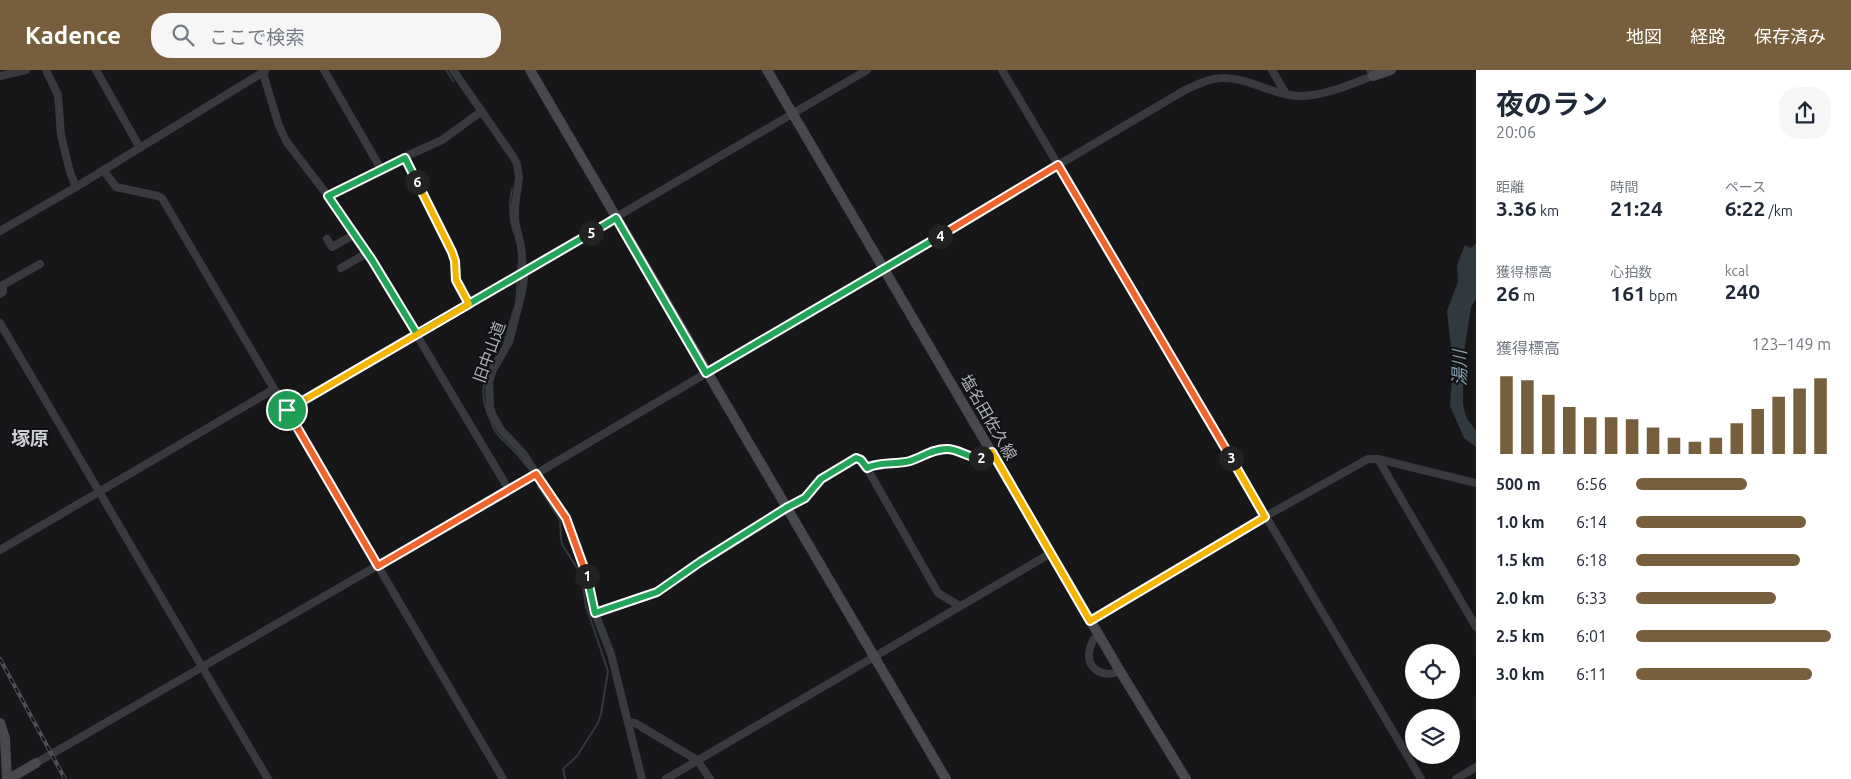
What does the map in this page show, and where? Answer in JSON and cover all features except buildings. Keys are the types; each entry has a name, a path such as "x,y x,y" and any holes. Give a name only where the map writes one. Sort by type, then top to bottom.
{"street":[{"path":"0,76 26,70"},
{"path":"46,70 58,95 61,136 70,172 76,187"},
{"path":"96,70 140,148"},
{"path":"324,70 381,169"},
{"name":"旧中山道","path":"453,70 517,164 519,178 515,221 521,246 522,292 509,342 493,370 488,388 490,407 497,425 523,453 562,511 570,527 587,577 595,613 610,654 642,779"},
{"path":"530,70 706,373 946,779"},
{"name":"塩名田佐久線","path":"767,70 1090,621 1186,779"},
{"path":"287,410 868,70"},
{"path":"1002,70 1421,779"},
{"path":"1272,70 1286,94"},
{"path":"0,723 5,738 8,779 509,490 1185,90 1203,82 1227,78 1286,94 1302,96 1317,94 1371,73 1391,70"},
{"path":"0,231 76,187 265,71 278,123 286,141 355,234 417,334 509,490"},
{"path":"328,196 442,140 482,111"},
{"path":"405,158 452,252 455,261 456,280 469,304"},
{"path":"103,170 116,187 162,198 504,779"},
{"path":"327,239 332,248 355,234"},
{"path":"341,268 367,253"},
{"path":"0,294 3,292 3,285 40,264"},
{"path":"0,324 268,779"},
{"path":"0,550 274,389"},
{"path":"867,468 873,464 911,461 937,450 949,449 980,459 992,452"},
{"path":"595,613 657,592 700,562 805,498 821,479 859,458 867,468 938,593 960,606"},
{"path":"1378,459 1476,627"},
{"path":"1090,621 1364,460 1378,459 1476,483"},
{"path":"666,779 1051,553"},
{"path":"1099,634 1093,639 1088,656 1089,662 1098,671 1113,674 1120,671"},
{"path":"628,722 635,723 697,760 710,779"},
{"path":"1456,779 1476,767"}],"water":[{"name":"湯川","path":"1476,243 1476,299 1471,307 1463,359 1463,405 1467,419 1476,430 1476,447 1464,438 1450,406 1453,365 1447,311 1458,282 1457,265 1465,245 1471,248"}],"waterway":[{"path":"446,70 453,81"},
{"path":"512,189 510,211 514,233"},
{"path":"518,271 519,260"},
{"path":"516,302 518,279"},
{"path":"504,343 514,309"},
{"path":"496,357 485,380 484,402 492,426 527,467"},
{"path":"538,486 560,520 563,546 581,574 586,606 608,671 598,723 577,756 563,769 565,779"}],"railway":[{"path":"0,659 65,779"}],"district":[{"name":"塚原","path":"30,438"}],"route":[{"path":"287,410 378,566 536,474 562,511 570,527 587,577 595,613 657,592 700,562 805,498 821,479 856,458 859,458 867,468 873,464 911,461 937,450 949,449 980,459 992,452 1090,621 1265,517 1058,165 706,373 616,218 469,304 417,334 372,260 328,196 398,160 405,158 452,252 455,261 456,280 469,304 287,410"}]}
